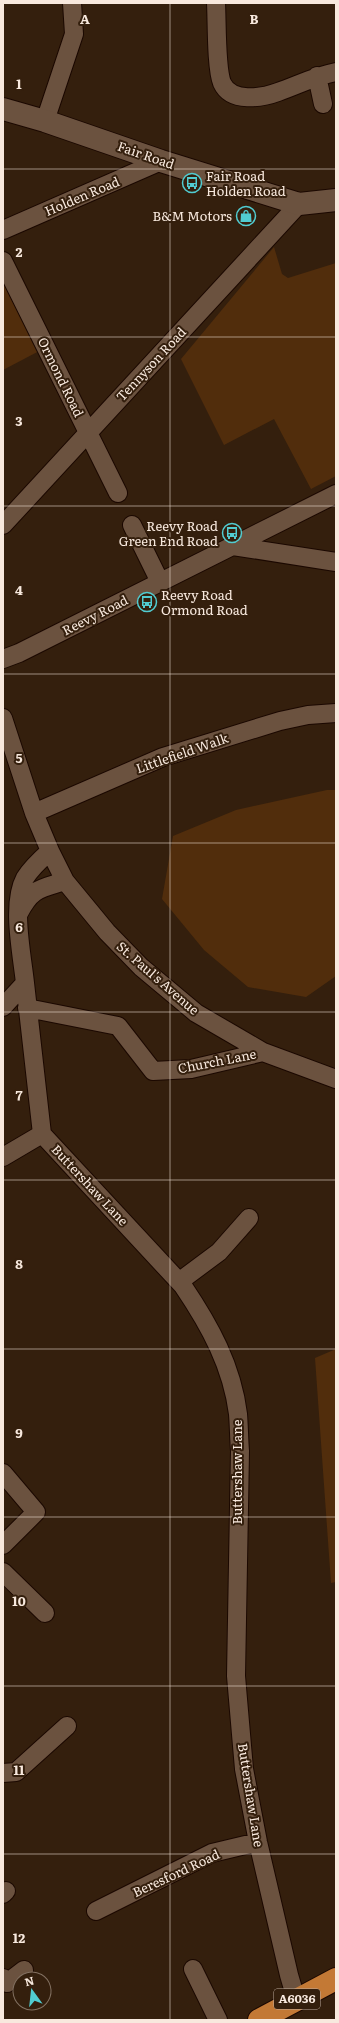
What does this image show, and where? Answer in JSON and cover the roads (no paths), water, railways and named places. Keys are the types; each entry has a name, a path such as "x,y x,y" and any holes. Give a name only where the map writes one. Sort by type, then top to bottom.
{"highway":[{"name":"A6036","path":"259,2020 336,1979"}],"main road":[{"name":"Fair Road","path":"3,109 45,120 161,161 299,204 336,200"}],"street":[{"path":"45,120 74,34 72,3"},
{"path":"216,3 219,68 222,84 232,93 243,97 268,95 317,76 336,72"},
{"path":"317,76 323,104"},
{"name":"Holden Road","path":"3,230 161,161"},
{"name":"Tennyson Road","path":"3,525 299,204"},
{"name":"Ormond Road","path":"3,261 118,493"},
{"name":"Reevy Road","path":"3,659 19,653 336,494"},
{"path":"132,525 160,582"},
{"path":"233,546 336,562"},
{"name":"Littlefield Walk","path":"34,813 163,757 280,721 308,715 336,713"},
{"name":"St. Paul's Avenue","path":"3,718 34,813 65,881 107,932 141,967 196,1013 263,1052 336,1079"},
{"name":"Buttershaw Lane","path":"50,850 34,866 25,879 19,898 19,915 27,1008 42,1134 180,1281 202,1314 221,1351 228,1372 238,1414 240,1451 236,1676 244,1769 258,1842 296,1999"},
{"path":"19,915 28,897 39,889 65,881"},
{"path":"3,1007 25,983"},
{"name":"Church Lane","path":"27,1008 118,1026 153,1071 191,1069 263,1052"},
{"path":"3,1157 42,1134"},
{"path":"180,1281 219,1252 249,1218"},
{"path":"3,1473 36,1512 3,1545"},
{"path":"3,1572 45,1613"},
{"path":"3,1773 16,1772 67,1726"},
{"name":"Beresford Road","path":"96,1911 212,1853 258,1842"},
{"path":"193,1969 218,2020"},
{"path":"3,1978 7,1983 24,1970"}],"place":[{"name":"Fair Road Holden Road","path":"192,183"},
{"name":"B&M Motors","path":"246,216"},
{"name":"Reevy Road Green End Road","path":"232,533"},
{"name":"Reevy Road Ormond Road","path":"147,602"}]}
